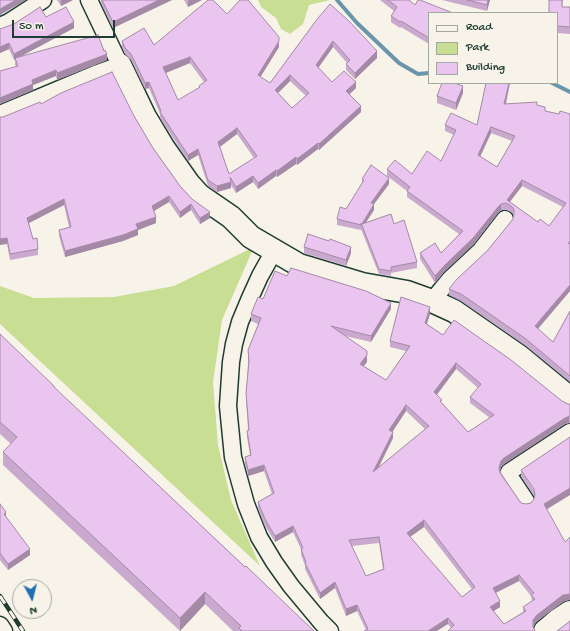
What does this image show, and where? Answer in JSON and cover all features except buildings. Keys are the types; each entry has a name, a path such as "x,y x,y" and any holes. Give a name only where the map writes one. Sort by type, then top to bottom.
{"street":[{"path":"0,26 9,22 43,0"},
{"path":"89,0 145,117 163,147 189,184 199,195 231,217 251,237 300,265 362,284 407,292 454,311 478,326 529,363 570,398"},
{"path":"0,114 120,65"},
{"path":"432,301 450,279 481,250 505,219"},
{"path":"274,251 250,298 240,322 234,344 231,362 228,406 233,457 246,504 259,537 291,586 330,631"},
{"path":"526,501 508,474 509,472 570,432"},
{"path":"545,631 570,612"},
{"path":"0,625 4,631"}],"green space":[{"path":"258,0 330,0 309,5 303,24 290,34 281,29 276,18 261,7"},
{"path":"254,247 222,320 213,382 218,445 231,500 260,566 0,324 0,286 34,298 114,297 174,286"}],"waterway":[{"path":"337,0 357,23 399,63 418,74 428,73"},
{"path":"554,84 570,92"}],"railway":[{"path":"0,596 23,631"}]}
